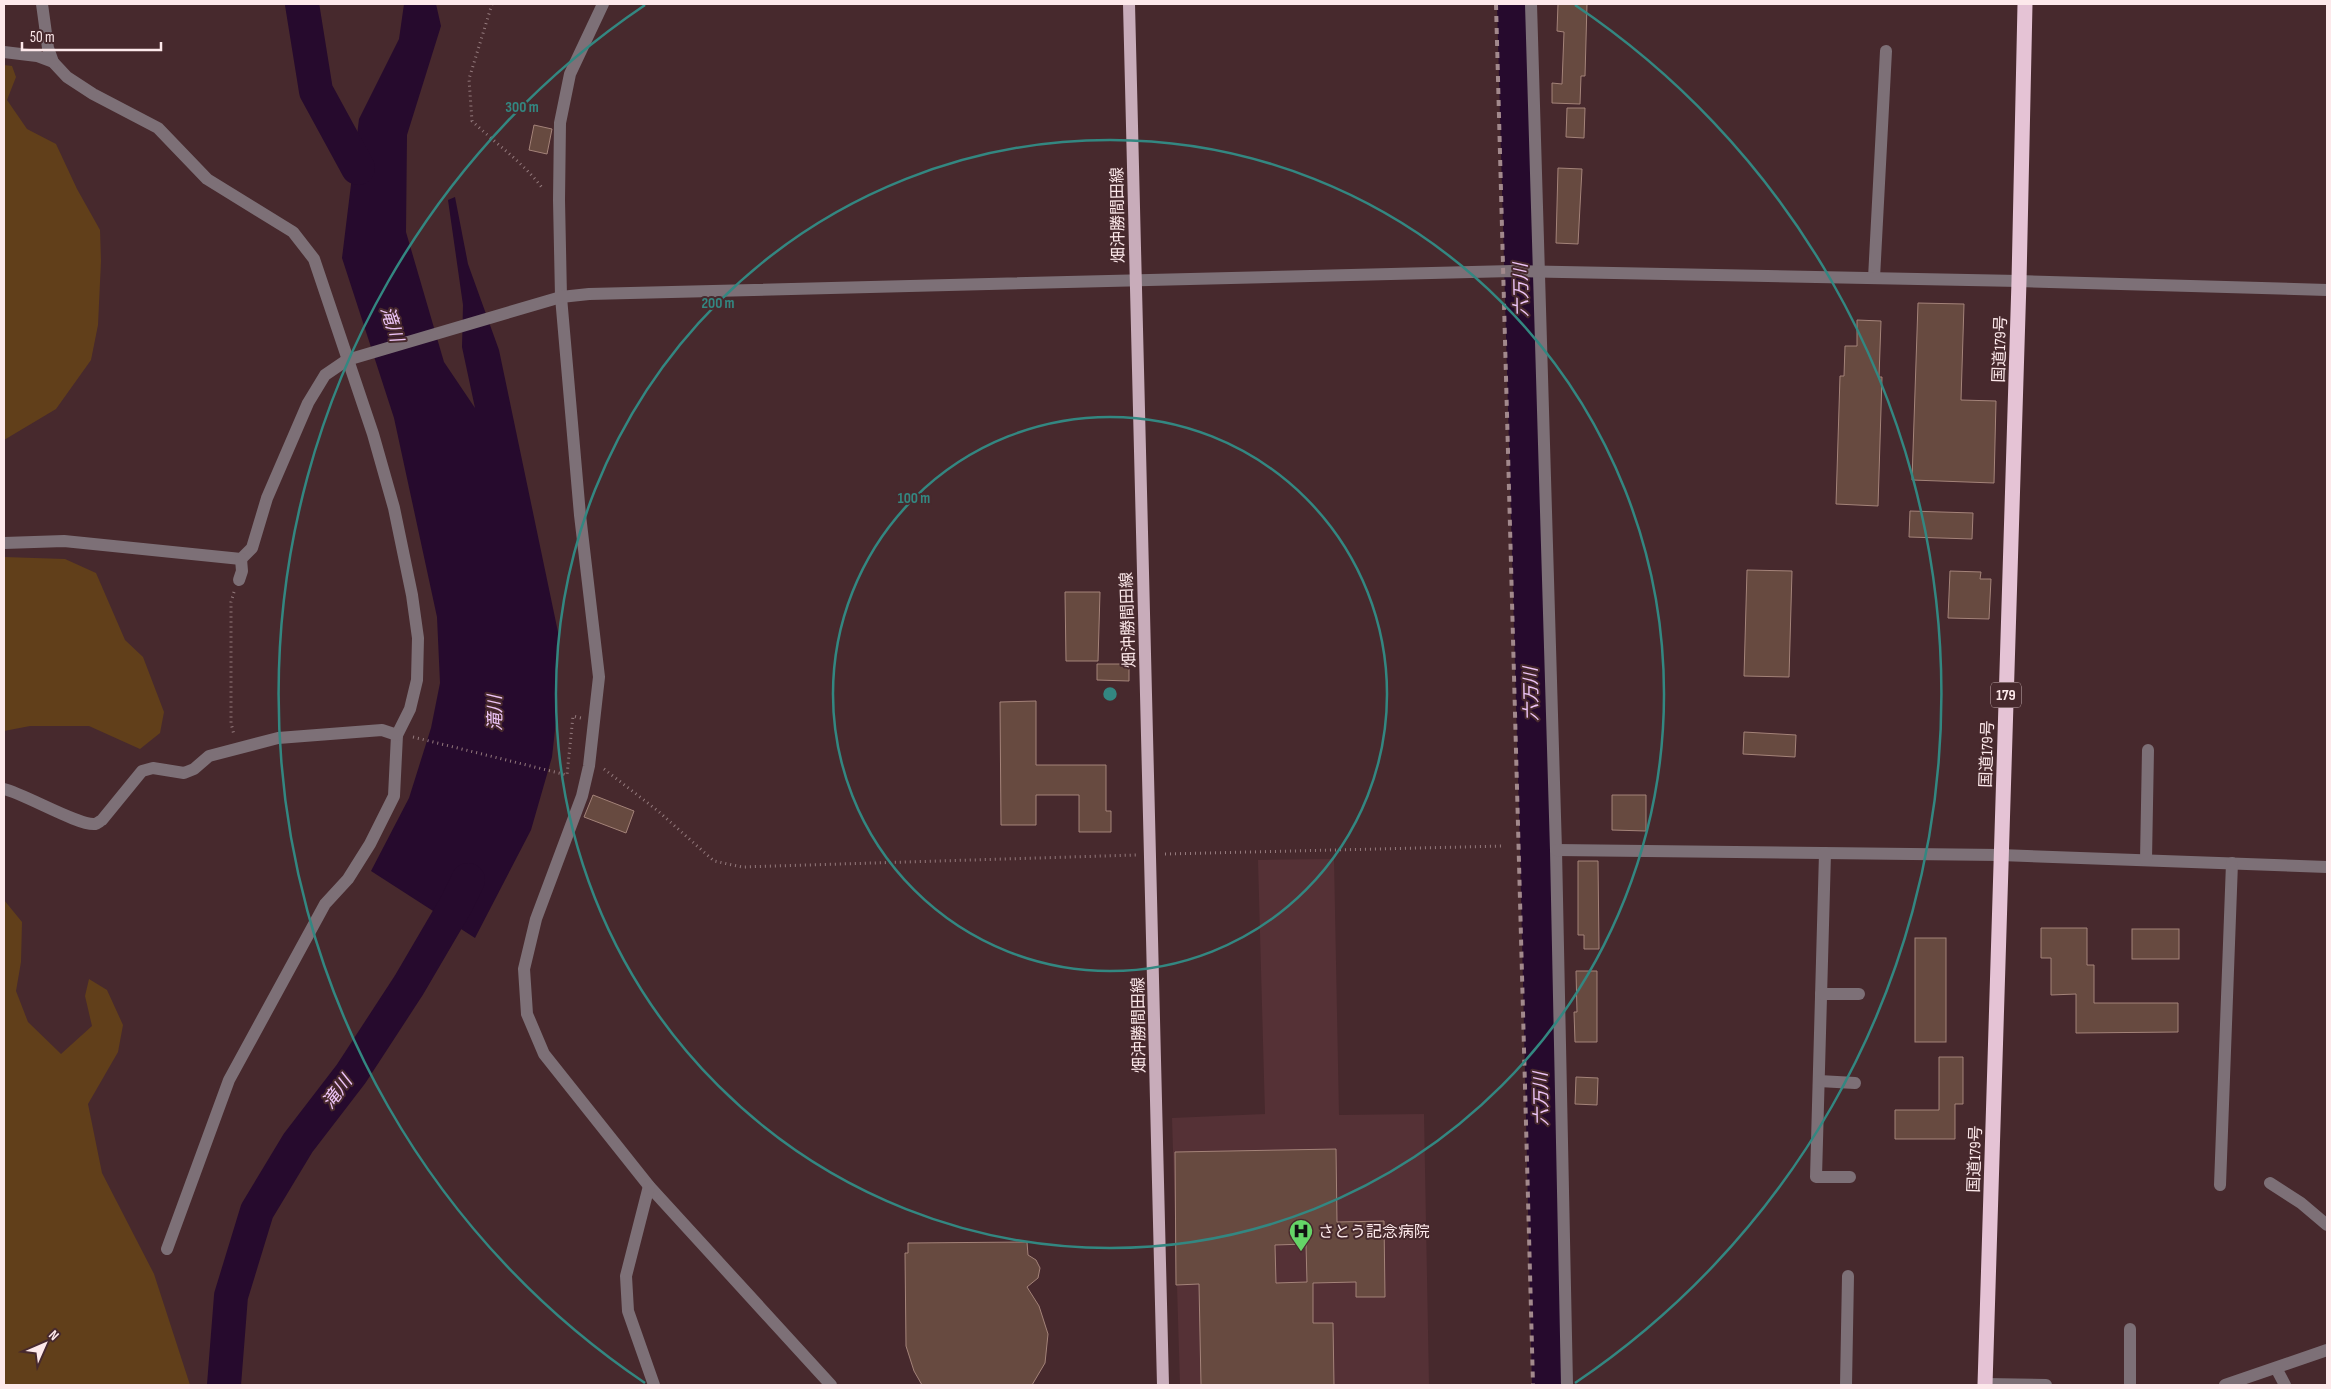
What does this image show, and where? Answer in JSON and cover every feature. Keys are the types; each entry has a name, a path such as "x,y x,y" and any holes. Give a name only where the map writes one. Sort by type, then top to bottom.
{"highway":[{"name":"国道179号","path":"1985,1385 2019,281 2025,4"}],"main road":[{"name":"畑沖勝間田線","path":"1129,4 1134,281 1163,1385"}],"street":[{"path":"42,4 48,48 53,62"},
{"path":"603,4 570,74 560,123 559,200 561,297 580,515 600,677 589,766 582,796 536,919 524,969 527,1014 544,1054 649,1186 832,1385"},
{"path":"1532,4 1538,272 1556,850 1567,1385"},
{"path":"4,52 37,56 53,62 67,76 92,94 158,128 207,179 293,232 314,258 373,434 394,508 412,595 418,638 417,680 410,709 397,735 394,796 370,844 348,879 325,904 229,1080 167,1249"},
{"path":"1874,278 1886,52"},
{"path":"239,580 242,571 241,559 252,548 267,498 308,403 325,374 347,360 561,297 589,294 1512,271 2019,281 2327,290"},
{"path":"4,543 64,541 241,559"},
{"path":"4,789 19,792 82,821 95,824 102,820 142,771 153,768 184,774 194,769 209,756 278,738 382,730 397,735"},
{"path":"2146,860 2148,750"},
{"path":"1556,850 2000,855 2327,866"},
{"path":"1825,853 1816,1177 1850,1177"},
{"path":"2220,1185 2232,863"},
{"path":"1821,994 1859,994"},
{"path":"1819,1081 1855,1083"},
{"path":"2270,1183 2301,1203 2327,1225"},
{"path":"649,1186 626,1276 628,1311 654,1385"},
{"path":"1846,1385 1848,1276"},
{"path":"2130,1330 2130,1385"},
{"path":"2225,1385 2327,1350"},
{"path":"2276,1368 2285,1385"},
{"path":"1985,1385 2046,1385"}],"path":[{"path":"492,4 469,79 472,121 496,145 529,170 550,198 559,200"},
{"path":"238,748 231,723 231,602 239,580"},
{"path":"413,737 567,776 573,716 595,720"},
{"path":"589,766 602,768 658,812 714,861 742,867 1150,854 1504,846"}],"shaded area":[{"path":"4,65 12,66 16,77 7,100 27,129 56,144 77,189 100,230 101,261 98,325 91,360 56,409 4,440"},
{"path":"4,557 65,559 96,573 125,640 143,657 164,712 160,733 140,749 89,726 30,726 4,731"},
{"name":"さとう記念病院","path":"1334,859 1339,1115 1424,1114 1429,1385 1180,1385 1172,1118 1265,1114 1258,860"},
{"path":"4,900 22,922 21,962 16,991 28,1022 61,1054 92,1026 85,996 89,979 107,990 123,1025 118,1052 88,1104 102,1173 154,1274 190,1385 4,1385"}],"water":[{"path":"404,4 436,4 441,26 407,135 406,232 444,362 475,408 462,347 463,305 448,200 455,197 468,264 499,350 558,632 557,712 552,757 531,830 475,938 371,871 409,798 431,728 440,683 437,617 394,418 342,258 359,119 399,39"}],"building":[{"path":"1558,4 1587,4 1585,76 1581,76 1580,104 1552,103 1552,83 1562,84 1564,32 1557,31"},
{"path":"1567,108 1585,108 1584,138 1566,137"},
{"path":"534,125 552,129 547,154 529,150"},
{"path":"1558,168 1582,169 1578,244 1556,243"},
{"path":"1918,303 1964,304 1961,400 1996,401 1994,483 1912,480"},
{"path":"1857,320 1881,321 1879,377 1882,377 1878,506 1836,504 1840,376 1844,376 1845,346 1857,346"},
{"path":"1910,511 1973,513 1972,539 1909,537"},
{"path":"1747,570 1792,571 1789,677 1744,676"},
{"path":"1950,571 1981,572 1980,579 1991,579 1989,619 1948,618"},
{"path":"1065,592 1100,592 1098,661 1066,661"},
{"path":"1097,664 1129,664 1129,681 1097,680"},
{"path":"1036,701 1036,765 1106,765 1106,811 1111,811 1111,832 1079,832 1079,795 1036,795 1036,825 1001,825 1000,702"},
{"path":"1744,732 1796,735 1795,757 1743,754"},
{"path":"593,795 634,811 626,833 584,817"},
{"path":"1612,795 1646,795 1646,831 1612,830"},
{"path":"1578,861 1598,861 1599,949 1584,949 1584,935 1578,935"},
{"path":"2041,928 2087,928 2087,965 2094,965 2094,1003 2178,1003 2178,1032 2076,1033 2076,994 2051,995 2051,958 2041,958"},
{"path":"2132,929 2179,929 2179,959 2132,959"},
{"path":"1915,938 1946,938 1946,1042 1915,1042"},
{"path":"1576,971 1597,971 1597,1042 1575,1042 1574,1012 1577,1012"},
{"path":"1939,1057 1963,1057 1963,1104 1955,1104 1955,1139 1895,1139 1895,1110 1939,1110"},
{"path":"1576,1077 1598,1078 1597,1105 1575,1104"},
{"path":"1336,1149 1337,1222 1384,1221 1385,1297 1356,1297 1356,1282 1313,1283 1313,1323 1333,1323 1334,1385 1201,1385 1199,1284 1176,1285 1175,1152","holes":["1306,1244 1307,1282 1276,1283 1275,1245"]},
{"path":"1027,1242 1028,1255 1036,1260 1040,1268 1038,1278 1027,1287 1039,1306 1048,1334 1045,1363 1032,1385 922,1385 914,1371 906,1346 905,1253 908,1253 908,1243"}],"waterway":[{"path":"302,4 316,91 358,168"},
{"name":"六万川","path":"1514,4 1537,850 1549,1385"},
{"name":"滝川","path":"224,1385 231,1296 257,1211 298,1143 351,1074 409,985 457,903 468,880"}],"railway":[{"path":"1496,4 1533,1385"}],"place":[{"name":"さとう記念病院","path":"1301,1252"}]}
